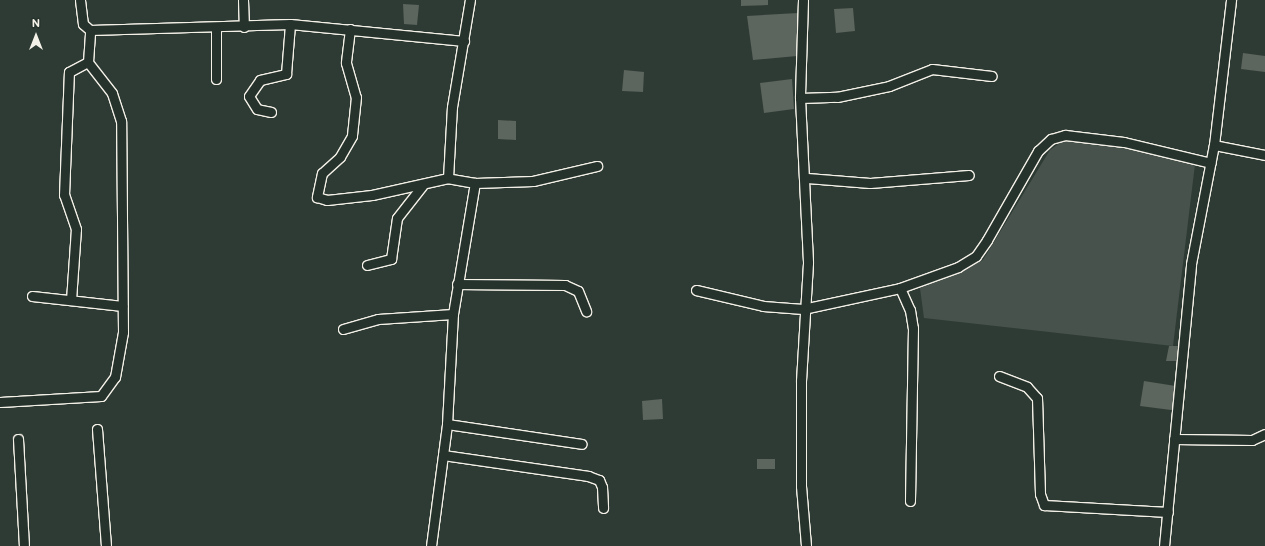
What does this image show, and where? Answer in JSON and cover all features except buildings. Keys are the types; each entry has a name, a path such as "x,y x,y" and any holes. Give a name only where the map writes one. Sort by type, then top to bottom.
{"street":[{"path":"80,0 83,24 90,30 216,28 290,24 464,41"},
{"path":"243,0 244,27"},
{"path":"448,178 452,107 470,0"},
{"path":"803,0 800,98 806,178 808,263 803,309 801,486 806,546"},
{"path":"1164,546 1191,264 1214,146 1232,0"},
{"path":"271,112 257,109 249,96 260,80 286,74 290,24"},
{"path":"216,28 216,78"},
{"path":"350,29 346,63 356,93 352,136 340,157 322,173 317,197 333,200 422,186 448,178 475,183 533,180 597,166"},
{"path":"0,402 89,398 106,393 115,377 122,332 120,121 112,93 88,62 90,30"},
{"path":"72,300 76,229 64,195 69,72 88,62"},
{"path":"800,98 837,96 889,86 932,69 992,76"},
{"path":"696,290 763,306 803,309 900,288 958,267 976,256 1038,151 1051,139 1065,135 1088,136 1211,163"},
{"path":"1214,146 1265,155"},
{"path":"806,178 870,183 969,175"},
{"path":"431,546 447,424 453,314 475,183"},
{"path":"367,265 392,259 397,218 422,186"},
{"path":"457,284 565,285 578,291 586,311"},
{"path":"900,288 912,323 910,501"},
{"path":"32,296 122,306"},
{"path":"343,329 378,319 453,314"},
{"path":"999,376 1027,387 1037,398 1040,494 1044,505 1168,512"},
{"path":"447,424 582,444"},
{"path":"97,429 106,546"},
{"path":"1174,439 1252,440 1265,434"},
{"path":"18,439 24,546"},
{"path":"443,455 588,476 599,480 602,487 603,508"}],"shaded area":[{"path":"1063,141 1114,145 1195,164 1173,346 924,318 920,288 983,260 1050,150"}]}
